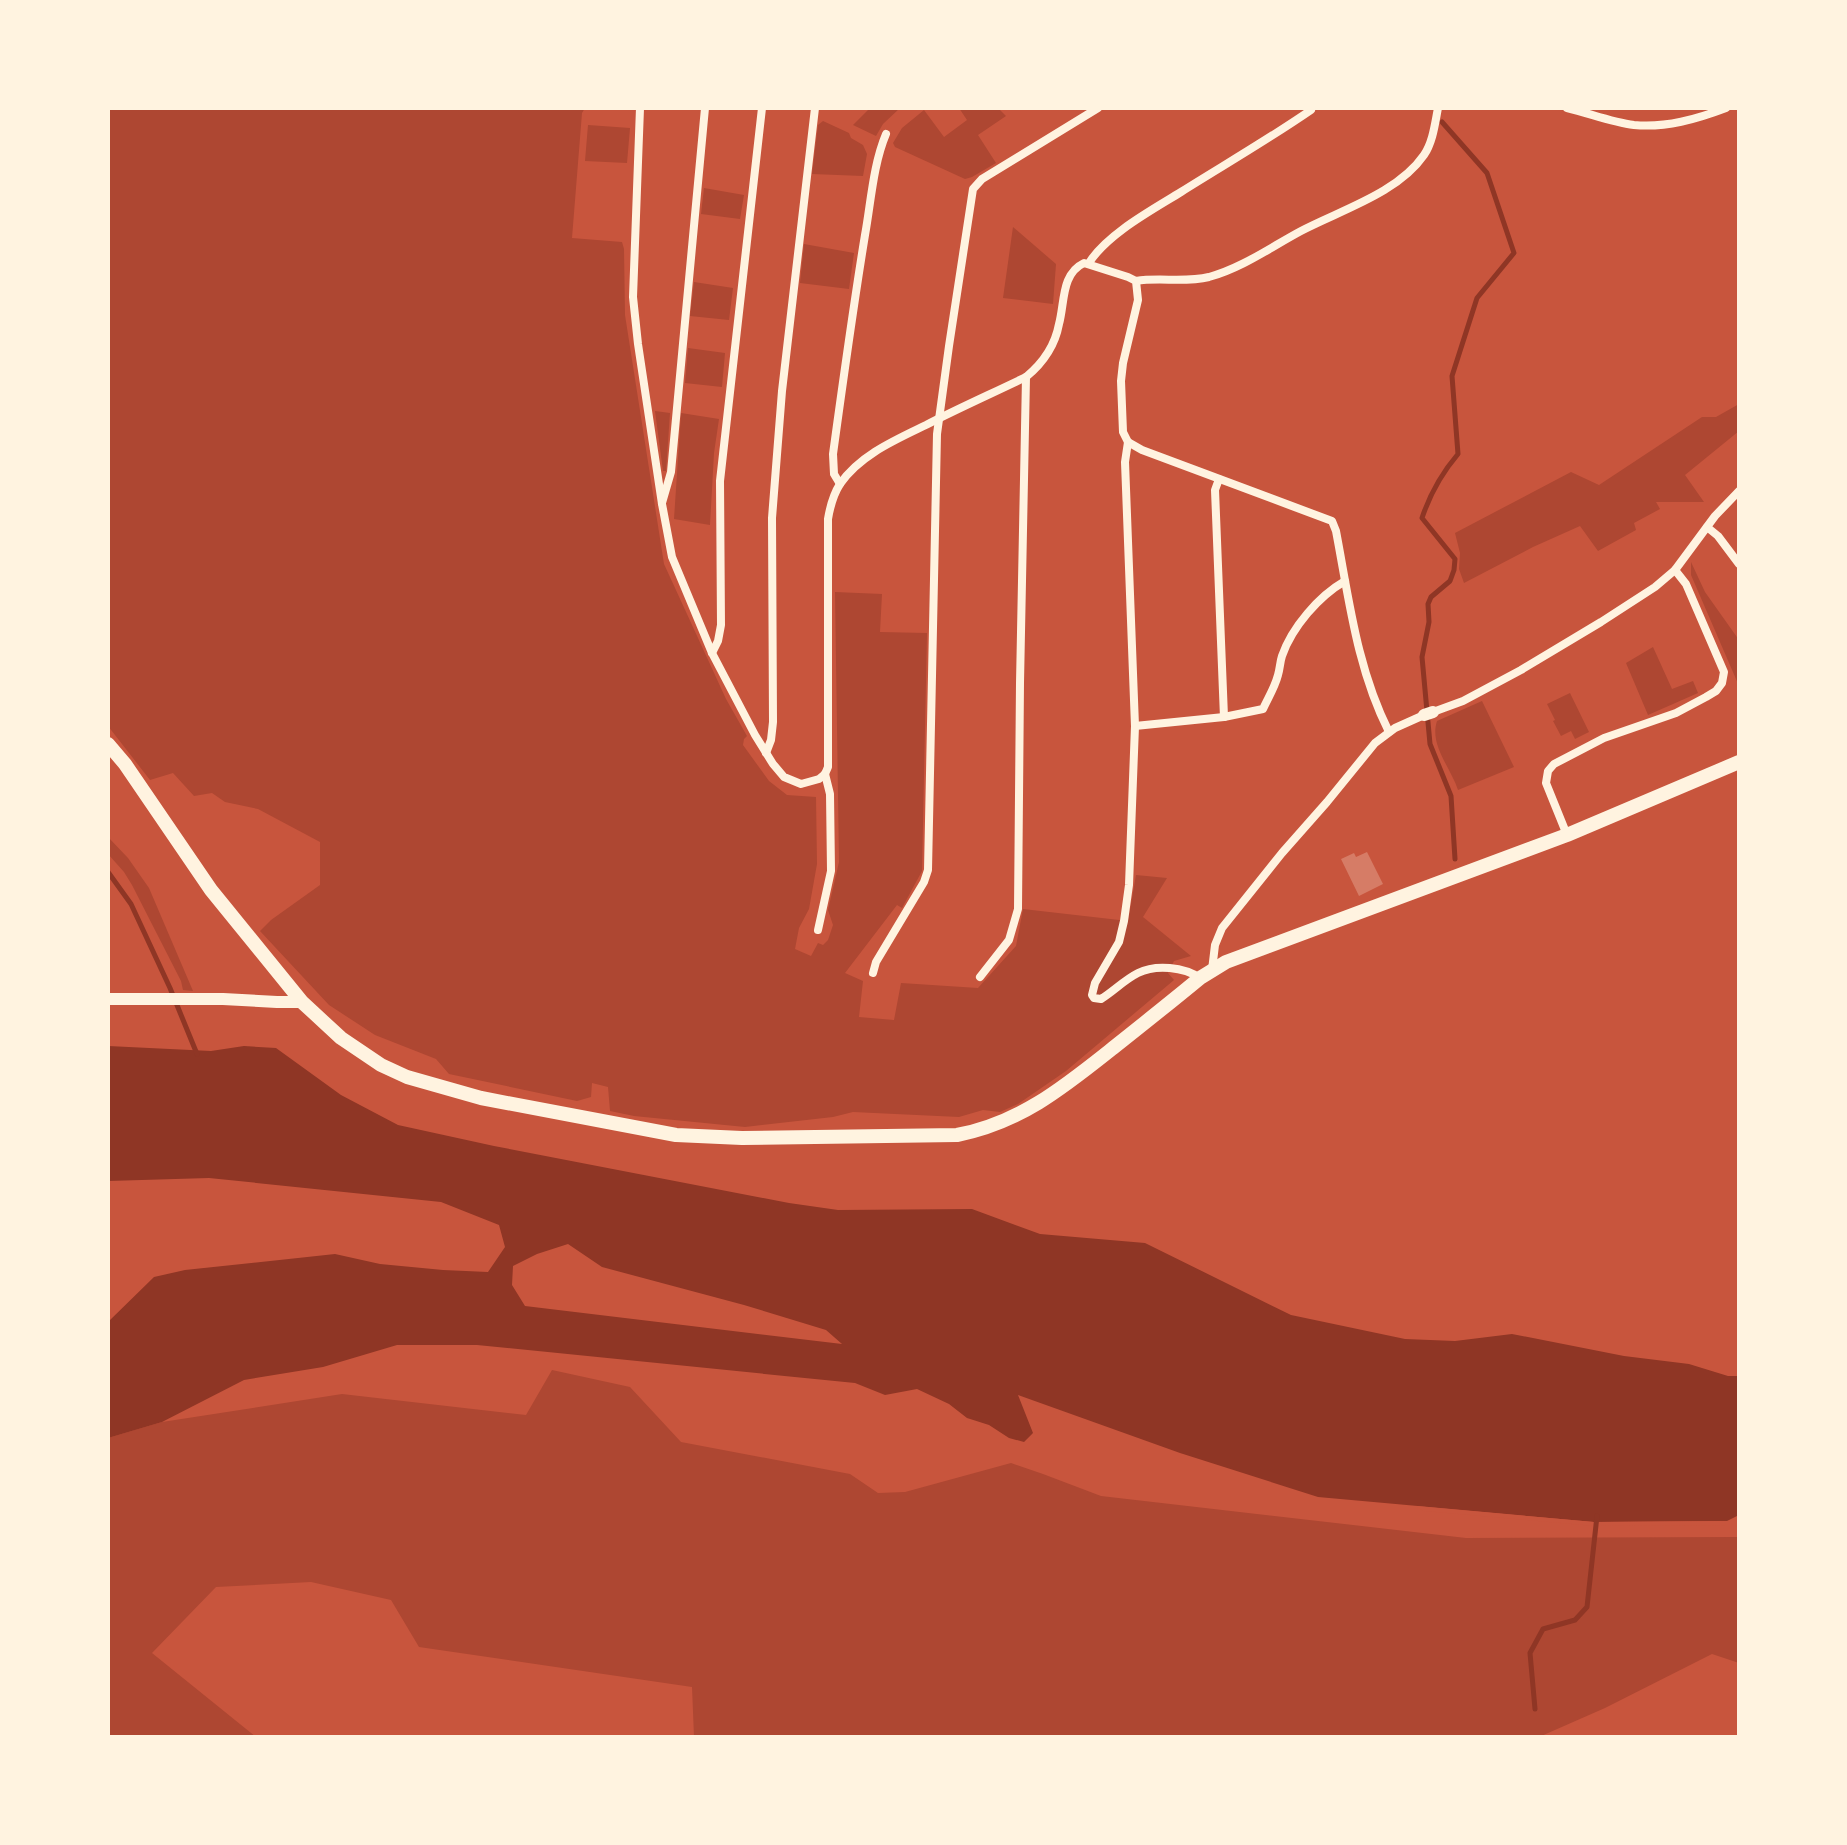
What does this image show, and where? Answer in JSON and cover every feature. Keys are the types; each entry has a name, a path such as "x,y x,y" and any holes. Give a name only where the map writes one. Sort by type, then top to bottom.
{"main road":[{"path":"108,744 211,890 302,1002 341,1038 381,1065 407,1077 481,1098 676,1135 742,1138 944,1136 983,1130 1026,1111 1052,1094 1206,974 1253,951 1567,835 1739,762"}],"street":[{"path":"640,108 633,297 662,504 674,565 712,653 766,753 784,777 801,784 813,782 825,774 828,767 828,519 834,495 858,464 878,450 1026,377 1042,362 1054,341 1066,281 1075,267 1089,263 1136,281 1188,281 1225,272 1329,216 1360,203 1404,176 1426,153 1438,108"},
{"path":"662,504 671,472 705,108"},
{"path":"712,653 721,625 720,481 762,108"},
{"path":"766,753 773,722 772,534 775,471 792,293 815,108"},
{"path":"873,973 876,962 924,882 928,870 937,434 973,189 982,179 1098,108"},
{"path":"1567,108 1634,125 1681,122 1726,108"},
{"path":"1089,263 1104,244 1152,210 1311,110"},
{"path":"840,484 832,464 835,438 876,167 886,134"},
{"path":"1136,281 1138,300 1121,381 1123,432 1128,442 1142,450 1332,521 1353,629 1376,704 1389,732"},
{"path":"980,977 1009,940 1018,909 1026,377"},
{"path":"1128,442 1125,462 1135,726 1129,885 1119,942 1095,983 1092,995 1101,999 1146,970 1177,969 1206,974 1217,935 1228,919 1375,743 1389,732 1463,701 1530,665 1655,587 1675,570 1725,504 1739,491"},
{"path":"1219,479 1215,490 1224,717"},
{"path":"1707,527 1718,536 1739,564"},
{"path":"1567,835 1546,783 1548,771 1554,764 1604,738 1676,713 1716,691 1722,683 1724,672 1686,584 1675,570"},
{"path":"1135,726 1224,717 1263,709 1278,677 1282,654 1294,633 1326,595 1345,581"},
{"path":"818,930 831,871 830,794 825,774"},
{"path":"108,999 302,1002"}],"shaded area":[{"path":"108,108 585,108 582,113 572,238 622,242 624,249 625,315 664,564 726,699 747,736 743,745 769,781 787,795 816,797 817,864 809,909 799,928 795,949 811,956 818,943 823,945 828,940 833,925 828,910 839,862 835,592 882,594 880,632 927,633 922,871 902,908 897,905 845,973 863,981 859,1017 894,1020 901,983 978,988 1016,946 1023,909 1128,921 1136,875 1167,878 1143,917 1191,956 1174,961 1168,973 1174,980 1066,1071 1018,1104 1000,1112 983,1110 959,1117 853,1112 745,1127 610,1111 608,1087 592,1083 591,1097 577,1101 449,1074 436,1059 375,1035 329,1005 260,931 320,885 320,842 258,809 225,802 212,793 194,796 173,773 150,780 108,726"},
{"path":"870,108 900,108 883,124 876,136 853,125"},
{"path":"959,108 998,108 1006,116 978,135 996,163 965,179 895,147 893,143 902,128 924,110 944,137 967,120"},
{"path":"823,121 849,133 851,138 863,145 867,154 863,176 812,174 818,125"},
{"path":"588,125 630,128 627,163 585,161"},
{"path":"704,188 744,195 740,219 701,214"},
{"path":"1013,227 1056,264 1053,304 1003,298"},
{"path":"804,244 854,253 849,289 800,283"},
{"path":"694,282 733,288 729,320 690,316"},
{"path":"688,348 725,353 722,387 685,383"},
{"path":"1739,404 1739,431 1685,475 1704,502 1656,502 1660,509 1634,523 1636,530 1598,551 1580,526 1464,583 1459,569 1460,553 1455,533 1571,472 1599,485 1702,417 1716,417"},
{"path":"655,411 670,413 666,471 663,471"},
{"path":"681,413 719,419 710,525 674,519"},
{"path":"1691,562 1705,592 1739,640 1739,686 1691,575"},
{"path":"1653,647 1672,689 1693,681 1698,693 1648,715 1626,663"},
{"path":"1570,693 1589,732 1575,739 1571,731 1561,736 1547,704"},
{"path":"1482,701 1514,767 1458,790 1438,748 1437,721"},
{"path":"108,837 128,858 149,888 193,991 183,990 132,885 108,854"},
{"path":"108,1046 211,1051 244,1046 276,1048 341,1095 398,1125 789,1203 838,1210 972,1209 1040,1234 1145,1243 1291,1315 1405,1339 1455,1341 1512,1334 1624,1356 1689,1364 1728,1376 1739,1376 1739,1515 1727,1521 1594,1522 1318,1497 1180,1453 1018,1395 1033,1433 1024,1442 967,1418 949,1404 917,1389 885,1395 855,1383 477,1345 397,1345 323,1367 244,1380 162,1422 108,1438 108,1322 154,1277 185,1270 335,1254 380,1264 488,1272 505,1247 499,1225 441,1202 209,1178 108,1181","holes":["568,1244 602,1267 826,1330 842,1344 525,1306 512,1285 513,1266"]},
{"path":"552,1370 630,1387 681,1442 850,1474 878,1493 905,1492 1011,1463 1101,1496 1466,1538 1739,1537 1739,1663 1712,1654 1605,1708 1539,1737 694,1737 692,1687 419,1647 391,1600 311,1582 216,1587 152,1653 256,1737 108,1737 108,1438 162,1422 342,1394 526,1415"}],"pier":[{"path":"1416,1506 1594,1522 1727,1521 1727,1525 1594,1526 1424,1511"}],"building":[{"path":"1367,852 1383,884 1359,896 1341,859 1354,853 1356,857"}],"waterway":[{"path":"1442,122 1487,173 1514,253 1477,298 1452,376 1458,454 1437,484 1422,518 1455,559 1450,581 1431,597 1428,604 1429,622 1422,657 1430,744 1451,796 1455,859"},
{"path":"108,872 131,904 197,1054"},
{"path":"1535,1709 1530,1653 1543,1629 1575,1620 1587,1607 1597,1516"}]}
